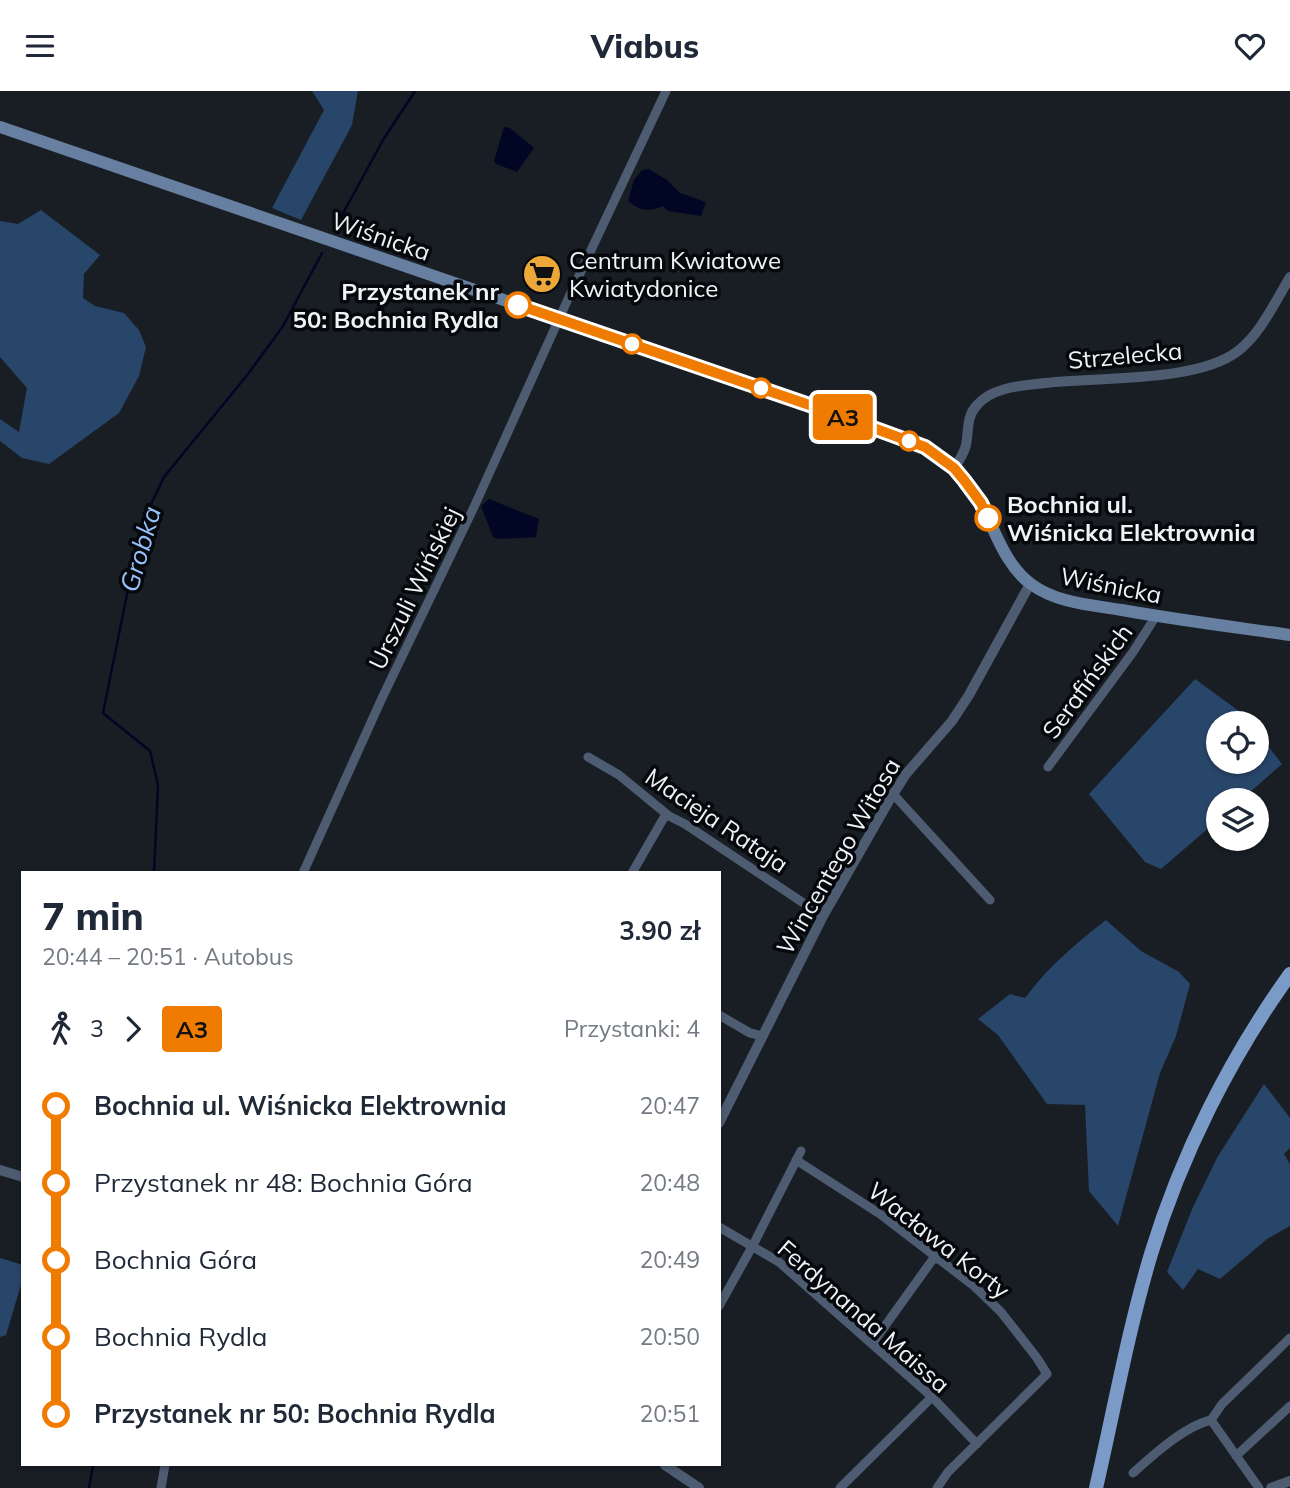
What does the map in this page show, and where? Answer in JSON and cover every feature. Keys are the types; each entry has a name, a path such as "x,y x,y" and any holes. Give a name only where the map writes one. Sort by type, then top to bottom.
{"main road":[{"name":"Wiśnicka","path":"0,127 925,447 954,468 981,503 1004,552 1018,572 1030,584 1053,596 1156,616 1290,635"},
{"path":"1097,1488 1138,1304 1152,1253 1174,1193 1202,1123 1232,1066 1290,974"}],"street":[{"name":"Urszuli Wińskiej","path":"304,871 666,91"},
{"name":"Strzelecka","path":"954,468 967,444 967,423 971,413 984,399 1001,391 1044,382 1172,373 1208,367 1238,351 1252,337 1290,277"},
{"name":"Wincentego Witosa","path":"723,1104 763,1036 824,916 893,794 906,774 953,722 993,655 1018,602 1030,584"},
{"name":"Serafińskich","path":"1048,767 1133,652 1156,616"},
{"name":"Macieja Rataja","path":"587,757 619,775 666,814 824,916"},
{"path":"893,794 990,900"},
{"path":"633,871 666,814"},
{"path":"721,1016 750,1033 763,1036"},
{"path":"721,1302 800,1151"},
{"name":"Wacława Korty","path":"796,1160 880,1214 974,1286 1001,1312 1047,1374 948,1472 937,1488"},
{"path":"0,1170 21,1176"},
{"name":"Ferdynanda Maissa","path":"721,1228 779,1262 932,1397 977,1444"},
{"path":"872,1344 933,1259 938,1259"},
{"path":"1133,1473 1200,1423 1211,1420 1222,1404 1290,1339"},
{"path":"840,1488 932,1397"},
{"path":"1236,1456 1290,1406"},
{"path":"1211,1420 1259,1488"},
{"path":"161,1488 165,1466"},
{"path":"666,1466 699,1488"},
{"path":"1271,1488 1290,1481"}],"shaded area":[{"path":"312,91 358,91 352,125 301,220 272,208 324,110"},
{"path":"504,127 510,128 534,148 517,172 494,161"},
{"path":"649,169 667,180 680,193 706,202 701,216 668,211 663,206 645,209 628,201 634,180 642,170"},
{"path":"41,210 100,255 84,274 83,298 95,306 124,313 139,330 146,347 139,376 119,413 49,464 22,458 0,441 0,419 19,432 27,388 0,357 0,221 18,224"},
{"path":"489,499 539,519 536,537 493,537 481,506"},
{"path":"1195,679 1239,711 1206,711 1206,774 1269,774 1269,747 1282,764 1255,788 1206,788 1206,830 1161,869 1145,862 1089,794"},
{"path":"1106,920 1141,951 1179,972 1190,984 1176,1036 1160,1073 1118,1226 1089,1191 1085,1105 1047,1104 998,1035 978,1019 1010,994 1025,998 1062,956"},
{"path":"1264,1084 1290,1118 1290,1148 1284,1154 1290,1164 1290,1226 1267,1239 1220,1279 1198,1269 1183,1290 1167,1272 1193,1207 1218,1156"},
{"path":"0,1258 21,1264 21,1285 6,1335 0,1337"}],"waterway":[{"name":"Grobka","path":"335,228 383,140 415,91"},
{"name":"Grobka","path":"154,871 158,785 150,751 103,713 141,525 164,477 248,374 283,326 322,253"},
{"name":"Grobka","path":"89,1488 93,1466"}],"bus line":[{"name":"A3","path":"518,305 925,447 954,468 972,489 988,518"}],"place":[{"name":"Centrum Kwiatowe Kwiatydonice","path":"542,274"},
{"name":"Przystanek nr 50: Bochnia Rydla","path":"518,305"},
{"name":"Bochnia ul. Wiśnicka Elektrownia","path":"988,518"}]}
